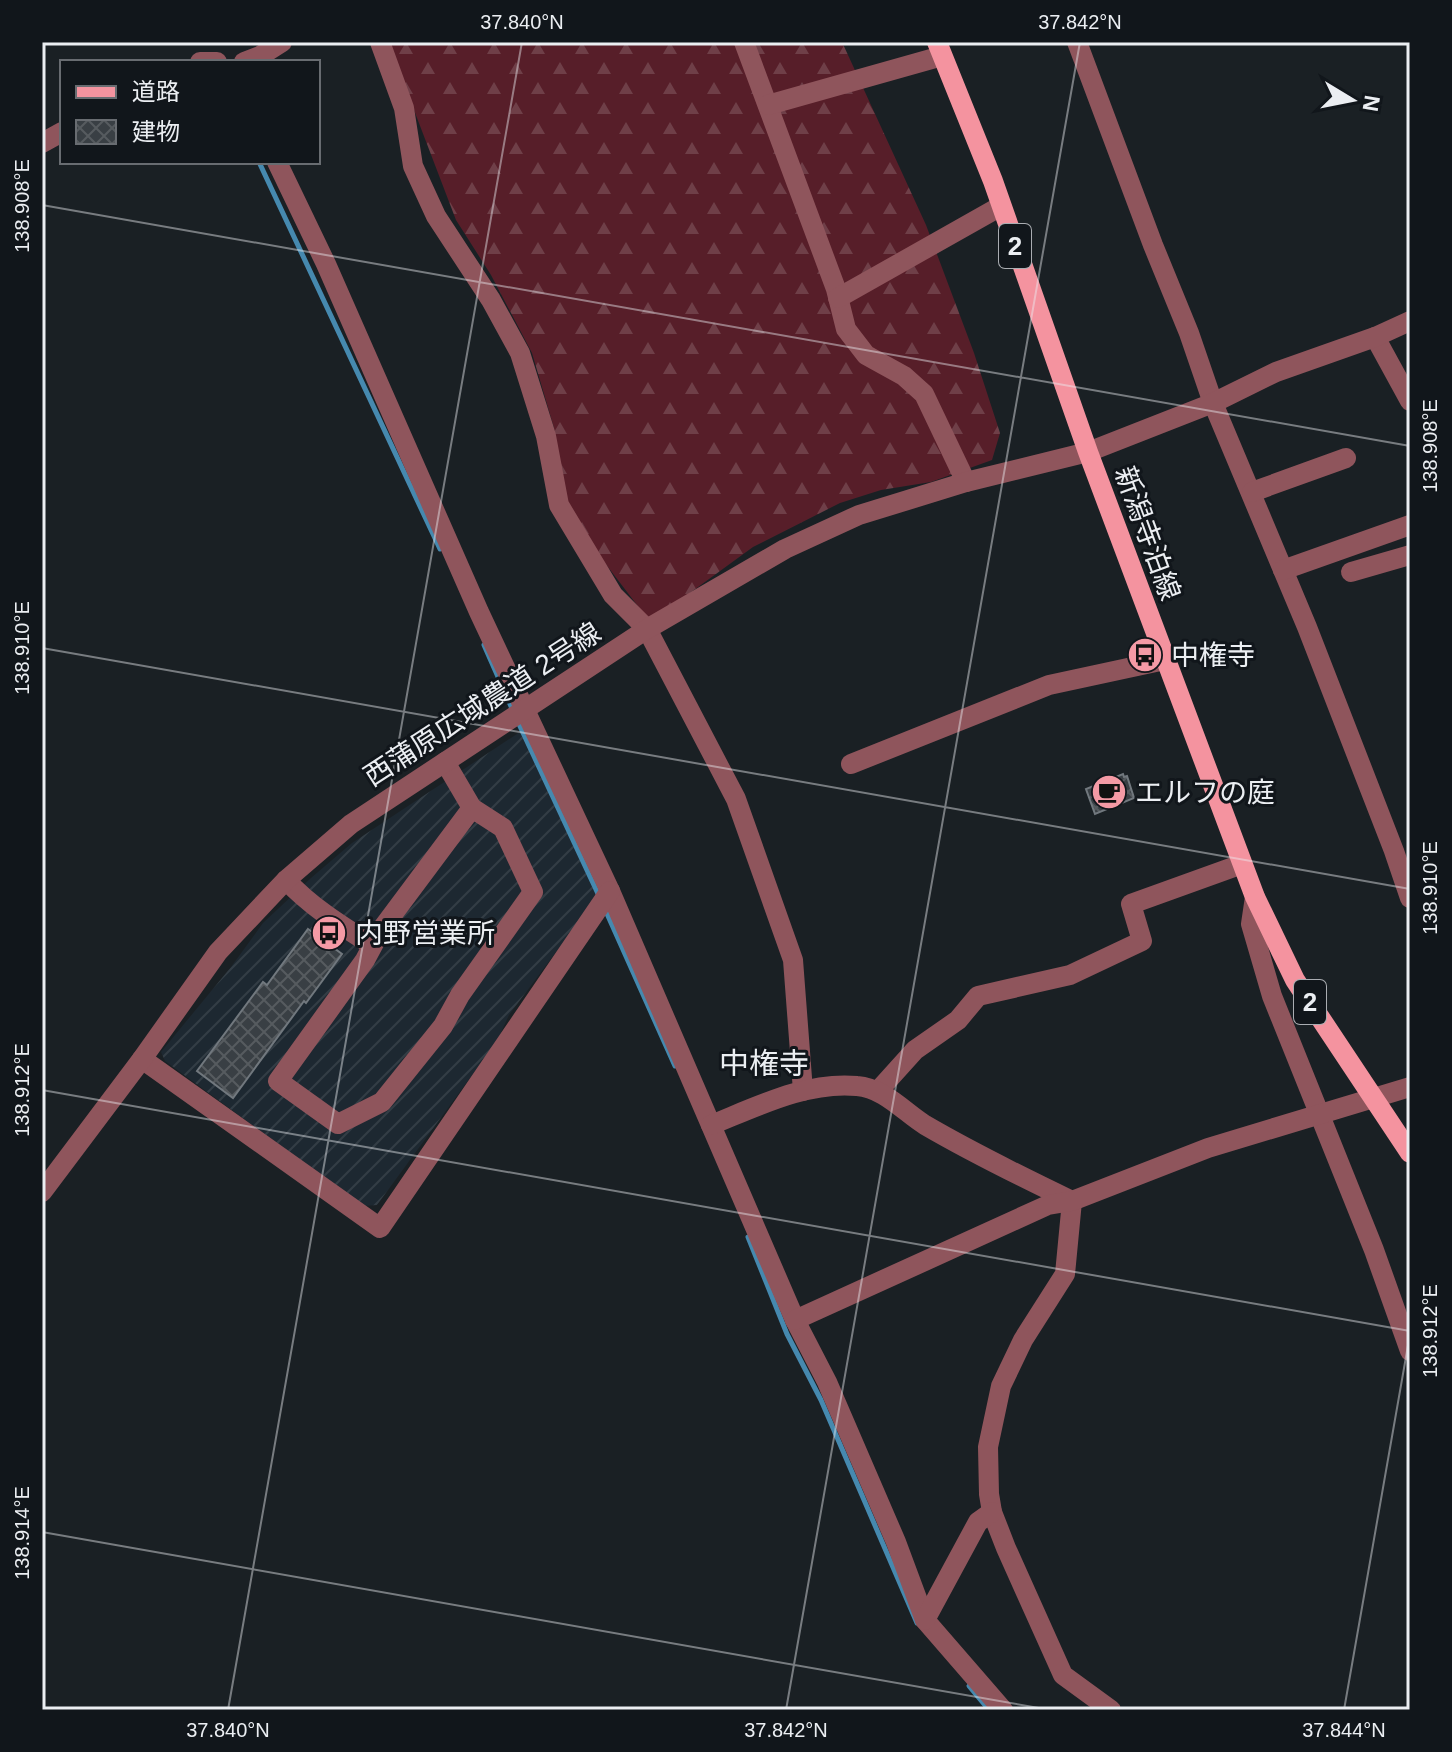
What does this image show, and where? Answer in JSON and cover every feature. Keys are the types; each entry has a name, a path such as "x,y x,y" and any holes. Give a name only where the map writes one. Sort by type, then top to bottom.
{"main road":[{"name":"新潟寺泊線","path":"940,49 1001,206 1088,452 1255,897 1295,980 1377,1099 1410,1153"}],"street":[{"path":"249,60 282,42"},
{"path":"380,42 404,108 413,166 436,216 491,300 520,353 546,436 559,505 613,595 647,629 736,799 793,960 803,1091"},
{"path":"744,42 838,298 846,329 866,355 904,376 924,394 966,482"},
{"path":"1077,42 1213,403 1252,492 1384,823 1410,898"},
{"path":"768,105 940,49"},
{"path":"42,143 60,133"},
{"path":"278,164 326,264 479,612 610,891 795,1320 827,1382 899,1550 925,1620 1003,1710"},
{"path":"838,298 1001,206"},
{"name":"西蒲原広域農道 2号線","path":"42,1192 218,952 314,853 351,824 647,629 797,543 859,515 966,482 1088,452 1213,403 1276,372 1375,337 1410,321"},
{"path":"1375,337 1410,401"},
{"path":"1252,492 1346,458"},
{"path":"1283,570 1410,525"},
{"path":"1351,572 1410,555"},
{"path":"851,764 1049,685 1165,660"},
{"path":"445,762 472,808 503,828 533,892 460,995 443,1026 382,1102 338,1124 278,1081 365,960 381,930 472,808"},
{"path":"878,1091 915,1050 958,1020 978,996 1070,975 1142,941 1131,904 1242,864"},
{"path":"286,880 338,924 372,945"},
{"path":"142,1059 380,1228 610,891"},
{"path":"1255,897 1251,924 1272,996 1374,1250 1410,1351"},
{"path":"711,1125 803,1091 858,1085 878,1091 923,1123 1002,1168 1072,1201"},
{"path":"795,1320 1048,1205 1072,1201 1208,1148 1410,1087"},
{"path":"1072,1201 1065,1274 1023,1340 1001,1386 988,1447 992,1512 1063,1675 1111,1710"},
{"path":"925,1620 978,1522 992,1512"}],"shaded area":[{"name":"内野営業所","path":"520,732 597,897 509,1015 497,1041 377,1205 363,1206 165,1061 161,1052 263,923 311,878 352,843"}],"green space":[{"path":"388,42 842,42 926,225 974,353 1000,433 992,460 931,482 881,490 840,503 753,547 650,622 569,516 554,428 532,353 491,275 456,220"}],"building":[{"name":"エルフの庭","path":"1123,774 1127,776 1134,798 1095,814 1086,789"},
{"path":"308,929 342,954 233,1098 197,1071 263,982 267,985"}],"waterway":[{"path":"260,164 440,549"},
{"path":"484,645 514,713"},
{"path":"518,722 600,898"},
{"path":"604,907 675,1066"},
{"path":"748,1237 787,1334 821,1400 917,1623"},
{"path":"969,1686 989,1710"}],"place":[{"name":"中権寺","path":"1145,655"},
{"name":"エルフの庭","path":"1109,792"},
{"name":"内野営業所","path":"329,933"}],"district":[{"name":"中権寺","path":"764,1064"}]}
